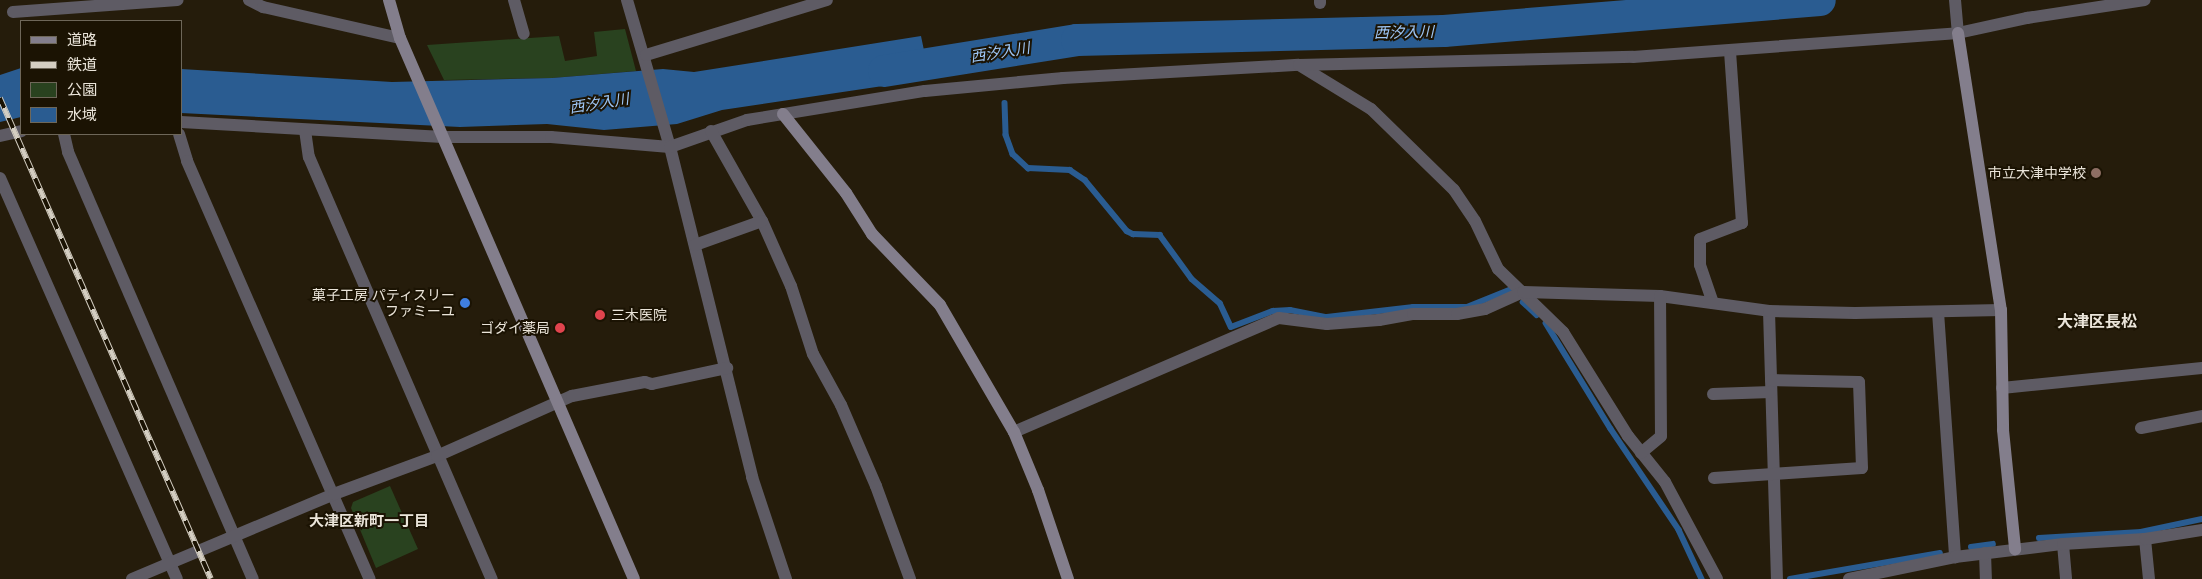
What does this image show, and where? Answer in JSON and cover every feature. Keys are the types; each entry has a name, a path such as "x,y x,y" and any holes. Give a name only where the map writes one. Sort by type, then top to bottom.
{"street":[{"path":"13,12 53,5 178,0"},
{"path":"248,0 400,38"},
{"path":"389,0 400,38 634,579"},
{"path":"514,0 524,34"},
{"path":"627,0 646,55 727,368 752,476 786,579"},
{"path":"646,55 827,0"},
{"path":"1955,0 1958,33 2001,310 2002,388 2015,549"},
{"path":"182,122 443,137 551,137 670,147 710,131 783,114 925,91 1063,78 1299,66 1633,57 1958,33 2026,18 2145,0"},
{"path":"1713,304 1700,266 1700,239 1742,223 1730,50"},
{"path":"1299,66 1371,109 1454,190 1475,221 1498,270 1563,332 1641,453 1665,482 1716,579"},
{"path":"783,114 846,193 872,234 940,305 1014,432 1038,490 1068,579"},
{"path":"304,130 309,158 492,579"},
{"path":"0,136 20,131"},
{"path":"710,131 762,221 791,286 813,354 841,405 876,486 910,579"},
{"path":"64,135 68,152 253,579"},
{"path":"179,135 187,161 370,579"},
{"path":"0,178 177,579"},
{"path":"695,244 762,221"},
{"path":"1014,432 1279,318 1327,324 1379,320 1413,314 1457,314 1486,309 1523,292 1660,296 1768,311 1938,312 2001,310"},
{"path":"1641,453 1661,436 1660,296"},
{"path":"1768,311 1777,577"},
{"path":"1938,312 1955,557"},
{"path":"132,579 235,538 334,494 437,456 558,404 572,396 645,382 652,384 727,368"},
{"path":"2002,388 2202,368"},
{"path":"1713,394 1771,386 1858,382 1862,468 1714,478"},
{"path":"2141,428 2202,416"},
{"path":"1849,579 1897,574 1955,557 2063,544 2145,539 2202,530"},
{"path":"2145,539 2149,579"},
{"path":"2063,544 2066,579"},
{"path":"1985,553 1986,579"}],"green space":[{"path":"625,29 636,71 552,78 444,80 427,45 559,36 565,61 597,56 594,32"},
{"path":"390,486 418,549 376,568 351,508 353,502"}],"water":[{"path":"921,36 930,79 722,110 677,124 604,130 547,124 460,127 182,113 182,69 392,82 552,78 663,69 694,72"},
{"path":"20,68 20,117 0,122 0,75"}],"waterway":[{"name":"西汐入川","path":"884,71 1077,40 1444,31 1820,0"},
{"path":"1005,103 1006,135 1013,154 1028,168 1070,170 1085,180 1127,231 1133,234 1160,235 1192,279 1220,303 1231,327 1273,311 1290,310 1327,317 1413,307 1467,307 1509,290"},
{"path":"1523,302 1537,315"},
{"path":"1546,323 1611,429 1679,530 1702,579"},
{"path":"2039,538 2141,532 2202,519"},
{"path":"1971,547 1993,544"},
{"path":"1790,579 1940,553"}],"railway":[{"path":"0,98 211,579"}],"place":[{"name":"市立大津中学校","path":"2096,173"},
{"name":"菓子工房 パティスリー ファミーユ","path":"465,303"},
{"name":"三木医院","path":"600,315"},
{"name":"ゴダイ薬局","path":"560,328"}],"district":[{"name":"大津区長松","path":"2097,322"},
{"name":"大津区新町一丁目","path":"369,521"}]}
